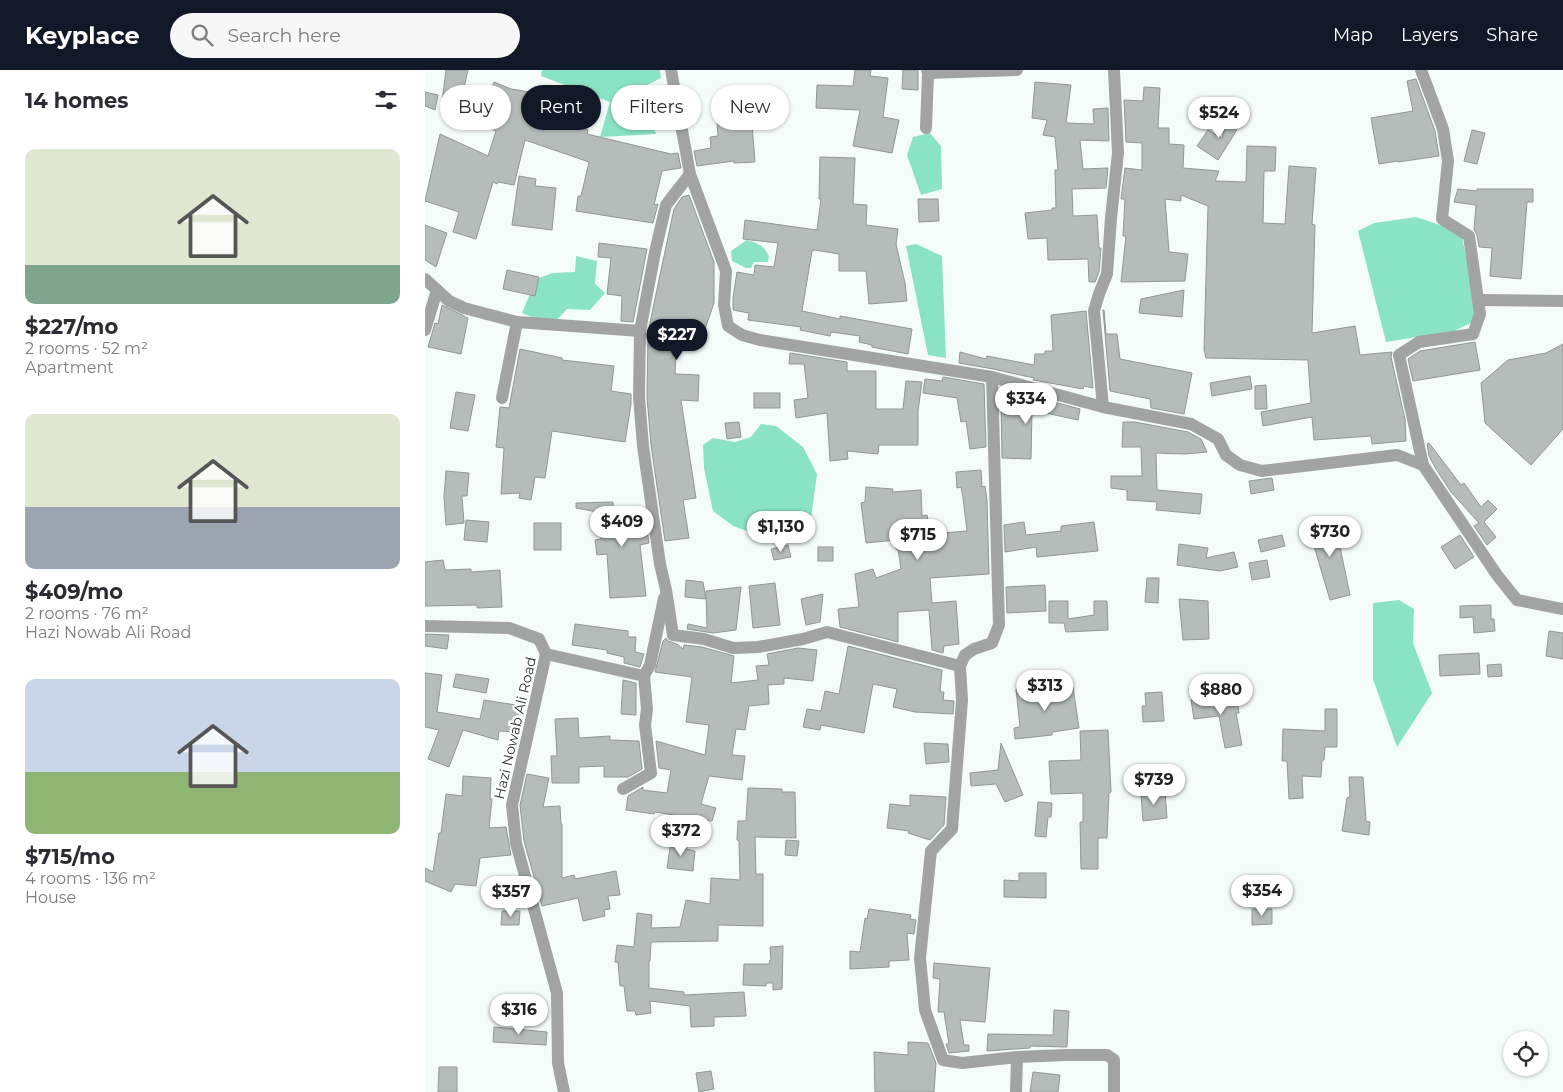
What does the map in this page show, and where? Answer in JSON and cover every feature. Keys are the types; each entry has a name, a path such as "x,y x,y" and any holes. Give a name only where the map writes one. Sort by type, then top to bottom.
{"street":[{"path":"671,70 690,174 726,271 724,305 728,326 742,335 761,340 992,377 1103,407 1191,424 1218,439 1226,455 1240,465 1262,472 1397,455 1423,465"},
{"path":"926,128 927,71 1017,70"},
{"path":"1103,407 1094,311 1107,274 1118,153 1114,70"},
{"path":"1421,70 1443,129 1448,161 1442,219 1469,236 1480,314 1473,334 1419,342 1399,355 1423,465 1497,575 1517,600 1563,609"},
{"path":"690,174 665,205 640,331 639,398 643,446 660,564 673,635 704,639 733,648 758,647 803,639 827,632 960,666"},
{"path":"425,278 449,301 464,308 517,322 640,331"},
{"path":"425,330 437,290"},
{"path":"1478,300 1563,301"},
{"path":"502,398 517,322"},
{"path":"992,377 999,625 992,642 974,649 965,655 960,666 962,700 952,829 931,851 919,958 925,1010 943,1060 962,1063 1017,1057 1107,1055 1114,1060 1114,1092"},
{"path":"623,789 651,773 645,725 647,709 644,676 650,665 666,590"},
{"path":"425,626 509,628 539,639 547,654"},
{"name":"Hazi Nowab Ali Road","path":"563,1092 558,1063 557,993 517,844 512,805 547,654 644,676"},
{"path":"1016,1092 1017,1057"}],"shaded area":[{"path":"542,70 660,70 661,78 647,85 611,85 611,130 655,130 656,134 600,137 610,102 601,99 601,85 565,85 541,76"},
{"path":"930,133 941,146 942,189 921,195 907,155 913,137"},
{"path":"1416,217 1461,232 1475,300 1475,321 1454,331 1386,342 1358,231 1374,223"},
{"path":"747,240 763,247 769,256 768,262 754,262 751,268 746,268 732,261 731,251"},
{"path":"916,244 942,256 946,358 928,355 906,246"},
{"path":"576,256 597,261 595,284 605,293 590,310 567,309 556,321 540,321 522,313 536,279 553,273 575,272"},
{"path":"761,424 776,426 803,447 817,474 811,519 804,535 790,542 774,541 733,526 713,511 704,468 703,445 713,438 735,442 751,437"},
{"path":"1399,600 1414,609 1413,643 1432,693 1397,747 1373,679 1373,603"}],"building":[{"path":"446,70 468,70 465,85 444,85"},
{"path":"855,70 871,70 870,76 888,78 883,117 899,120 892,153 853,146 860,110 816,108 817,85 853,86"},
{"path":"903,70 918,70 918,90 902,89"},
{"path":"1416,79 1435,131 1439,156 1379,164 1371,118 1413,111 1407,81"},
{"path":"1035,82 1071,85 1066,123 1094,124 1093,109 1108,108 1109,141 1080,140 1083,169 1108,168 1106,188 1072,189 1073,216 1097,215 1099,248 1101,248 1099,272 1095,282 1089,282 1088,259 1048,260 1047,238 1028,239 1025,213 1056,208 1055,170 1058,170 1055,137 1043,135 1047,120 1032,118"},
{"path":"1144,87 1160,88 1158,128 1169,128 1169,144 1184,145 1183,168 1219,171 1215,181 1246,182 1247,146 1276,147 1275,171 1264,171 1263,223 1285,224 1289,166 1316,168 1312,224 1315,225 1312,333 1355,326 1360,355 1392,352 1391,357 1405,419 1406,441 1372,444 1371,436 1314,440 1312,417 1263,426 1261,412 1311,403 1308,360 1206,358 1204,350 1208,206 1181,195 1181,201 1165,199 1169,252 1188,254 1185,281 1121,282 1126,236 1123,236 1125,199 1121,199 1125,168 1142,170 1142,143 1126,142 1124,100 1143,101"},
{"path":"511,89 521,91 521,130 588,130 587,134 671,154 678,153 681,168 662,171 654,205 658,204 653,223 576,211 578,196 581,196 589,162 525,140 514,185 493,182 476,239 453,232 459,212 425,201 440,134 488,156 496,131 493,130 511,130"},
{"path":"425,92 438,95 435,110 425,106"},
{"path":"1228,117 1240,121 1235,133 1218,160 1197,146 1208,130 1222,138"},
{"path":"718,130 752,130 755,162 734,163 734,161 697,166 694,151 711,148 710,137 718,136"},
{"path":"1472,130 1485,133 1477,164 1464,161"},
{"path":"820,157 855,158 853,204 867,205 866,225 898,229 896,244 907,301 869,304 866,271 839,271 839,254 815,250 812,251 802,311 840,319 840,316 912,329 908,354 872,347 872,345 859,342 860,336 831,332 830,336 800,330 801,327 748,320 749,313 733,310 737,272 754,275 755,265 774,267 778,243 743,239 745,220 817,230 821,199 819,199"},
{"path":"519,176 536,179 535,186 556,188 552,230 512,225"},
{"path":"1458,189 1477,191 1477,189 1533,189 1533,202 1527,202 1521,279 1490,276 1492,248 1479,247 1474,230 1476,205 1454,202"},
{"path":"689,195 714,262 714,303 704,332 677,329 675,374 699,375 698,401 681,400 696,498 683,500 689,538 665,541 651,445 647,397 648,332 674,209 682,197"},
{"path":"918,199 938,199 939,221 919,222"},
{"path":"425,225 447,233 436,267 425,260"},
{"path":"599,243 647,249 633,322 621,321 622,296 607,294 611,258 598,257"},
{"path":"507,270 539,277 535,296 503,289"},
{"path":"1184,290 1182,317 1139,313 1141,299"},
{"path":"442,305 468,318 461,354 428,347 435,323 438,324"},
{"path":"1103,310 1106,334 1117,334 1120,359 1192,373 1184,414 1151,408 1150,399 1110,391"},
{"path":"1086,311 1093,388 1084,386 1083,389 1033,380 1034,378 959,363 960,352 986,359 987,356 1034,365 1035,354 1045,354 1045,351 1053,351 1051,315"},
{"path":"1475,342 1480,370 1413,381 1408,359 1420,351"},
{"path":"1563,344 1563,429 1531,465 1485,423 1481,383 1508,360 1546,353"},
{"path":"520,349 562,358 562,360 614,366 611,391 631,394 625,442 552,431 545,478 535,477 531,500 519,498 520,493 501,494 504,448 496,447 500,407 509,408"},
{"path":"790,353 847,362 847,371 876,371 876,409 903,409 906,381 922,382 918,411 918,445 879,445 878,454 847,451 848,459 830,461 827,413 796,418 794,400 808,398 804,364 789,364"},
{"path":"1250,376 1252,389 1212,396 1210,383"},
{"path":"943,377 984,384 986,447 970,449 966,421 961,422 957,398 923,393 925,379 942,381"},
{"path":"1266,385 1267,409 1255,409 1255,386"},
{"path":"456,392 475,395 468,431 450,428"},
{"path":"754,393 780,393 780,408 754,408"},
{"path":"1001,400 1054,402 1080,409 1078,420 1032,410 1031,459 1002,458"},
{"path":"739,422 741,437 727,439 725,423"},
{"path":"1123,422 1135,422 1188,432 1201,439 1207,452 1185,454 1156,453 1157,490 1202,494 1200,514 1156,510 1157,502 1127,500 1127,490 1111,488 1111,476 1142,476 1141,447 1122,447"},
{"path":"1429,443 1461,485 1464,483 1481,507 1488,500 1497,509 1484,522 1496,537 1487,545 1474,526 1479,523 1451,492 1436,469 1429,456 1427,444"},
{"path":"981,470 982,487 985,486 987,500 989,574 930,578 932,603 956,601 959,644 944,646 943,653 932,650 929,610 898,612 898,642 840,627 838,609 859,607 855,574 873,569 876,578 901,569 898,549 896,549 896,540 866,543 861,503 865,502 866,487 893,489 892,492 921,490 922,516 927,515 930,534 967,531 961,487 957,488 956,472"},
{"path":"446,471 469,473 467,496 462,496 464,523 446,525 444,497"},
{"path":"1272,478 1274,490 1251,494 1249,481"},
{"path":"613,502 613,512 644,508 649,543 640,545 646,596 610,598 607,554 597,555 595,540 601,539 601,522 607,522 608,514 576,508 576,503"},
{"path":"1306,519 1335,523 1350,595 1330,600"},
{"path":"466,520 489,522 487,542 464,540"},
{"path":"1024,522 1026,535 1061,531 1061,526 1094,522 1098,551 1037,557 1036,547 1005,552 1004,525"},
{"path":"534,523 561,523 561,550 534,550"},
{"path":"1282,535 1285,546 1261,552 1258,540"},
{"path":"1460,535 1474,557 1455,569 1441,547"},
{"path":"1179,544 1208,548 1206,558 1234,552 1238,567 1220,571 1177,565"},
{"path":"788,545 791,557 774,560 771,549"},
{"path":"818,547 833,547 833,561 818,561"},
{"path":"443,560 445,570 471,569 471,572 500,570 502,607 477,608 477,605 425,606 425,562"},
{"path":"1267,560 1270,577 1252,580 1249,563"},
{"path":"1147,578 1159,578 1158,603 1145,602"},
{"path":"686,580 703,582 706,599 685,597"},
{"path":"775,583 780,625 753,628 749,586"},
{"path":"1045,585 1046,611 1007,613 1006,587"},
{"path":"741,587 736,630 713,633 687,629 688,624 707,628 706,591"},
{"path":"823,594 820,622 806,625 801,599"},
{"path":"1179,599 1208,601 1209,639 1183,640"},
{"path":"1049,601 1068,601 1068,619 1094,615 1094,601 1107,601 1108,630 1066,632 1064,623 1049,623"},
{"path":"1491,605 1491,619 1494,619 1495,631 1474,633 1473,617 1460,618 1460,606"},
{"path":"575,624 628,631 628,637 636,637 635,652 644,654 640,667 624,663 624,657 607,653 607,650 572,645"},
{"path":"1549,631 1563,633 1563,659 1546,656"},
{"path":"425,634 449,635 447,649 425,646"},
{"path":"666,638 683,649 684,645 702,647 734,656 731,683 758,680 756,666 769,665 767,654 798,648 817,650 813,681 784,678 784,684 768,685 769,704 749,706 745,730 736,729 732,755 745,756 742,780 709,776 701,804 716,808 712,821 655,812 654,814 626,810 628,796 643,787 643,790 667,793 671,770 659,768 656,741 705,755 709,725 686,722 692,677 655,672 663,641"},
{"path":"848,646 942,670 940,692 944,692 943,700 954,701 953,714 915,712 893,707 897,689 873,684 864,733 821,725 820,730 803,727 807,709 821,711 825,691 839,694"},
{"path":"1479,653 1480,674 1440,676 1439,655"},
{"path":"1501,664 1502,676 1488,677 1487,665"},
{"path":"425,673 442,675 437,712 480,719 484,700 522,706 519,732 499,731 498,740 463,730 449,767 428,759 439,730 425,727"},
{"path":"456,674 489,679 486,693 453,687"},
{"path":"623,680 636,683 636,715 621,714"},
{"path":"1040,686 1040,690 1073,687 1079,728 1052,732 1052,735 1015,739 1014,728 1020,727 1016,689"},
{"path":"1162,692 1164,721 1143,722 1142,706 1146,706 1145,693"},
{"path":"1236,693 1239,713 1236,713 1242,745 1225,748 1219,716 1194,719 1191,700"},
{"path":"1325,709 1337,709 1337,747 1325,747 1321,777 1302,776 1303,798 1289,799 1287,761 1282,761 1283,729 1325,731"},
{"path":"578,718 579,738 610,736 610,740 639,741 642,769 628,777 604,777 604,766 579,767 579,783 552,783 551,756 557,756 555,719"},
{"path":"1108,730 1111,792 1109,793 1107,838 1098,838 1098,869 1081,869 1080,822 1083,822 1083,793 1051,794 1049,761 1081,760 1080,731"},
{"path":"924,743 948,744 949,762 926,764"},
{"path":"1001,743 1023,795 1005,802 996,784 971,786 970,773 998,770"},
{"path":"527,774 549,778 543,807 560,806 562,878 574,875 575,879 616,871 620,895 608,896 610,909 604,910 605,916 583,921 578,898 542,906 524,841 520,805"},
{"path":"463,776 491,778 490,799 492,799 489,828 506,827 511,855 480,858 476,886 455,884 451,892 425,881 425,868 433,872 446,794 462,796"},
{"path":"1349,777 1363,777 1366,821 1370,822 1369,835 1342,831 1347,798 1350,797"},
{"path":"748,788 782,789 782,792 795,792 796,838 755,837 756,874 763,874 763,926 718,925 718,941 651,942 649,961 649,988 684,992 684,995 744,992 746,1016 714,1017 714,1026 691,1027 690,1006 650,1001 651,1013 636,1015 635,1011 627,1011 624,986 620,986 618,962 615,962 617,945 634,947 637,913 652,915 651,928 680,927 686,900 710,904 711,878 740,880 739,841 737,840 738,821 746,821"},
{"path":"1165,792 1167,818 1143,821 1141,794"},
{"path":"910,795 946,797 944,825 930,840 908,833 909,831 887,828 890,804 910,806"},
{"path":"1038,802 1052,803 1051,817 1048,817 1046,837 1035,836"},
{"path":"786,840 799,841 797,856 785,855"},
{"path":"671,841 687,843 686,849 695,851 693,871 667,868"},
{"path":"1019,873 1046,873 1046,898 1004,897 1004,880 1019,881"},
{"path":"869,909 911,915 910,919 916,920 914,934 907,933 909,960 889,961 889,967 850,969 850,951 860,952 865,918 867,919"},
{"path":"1252,909 1272,909 1272,924 1252,925"},
{"path":"502,911 520,911 519,925 501,925"},
{"path":"783,946 782,989 773,990 773,983 766,983 766,986 743,985 744,964 769,964 771,960 770,947"},
{"path":"934,963 990,968 985,1022 960,1020 964,1045 969,1045 969,1051 949,1053 946,1044 949,1044 944,1012 938,1012 940,979 933,978"},
{"path":"1054,1010 1069,1011 1067,1047 1030,1046 1030,1048 987,1051 988,1034 1053,1035"},
{"path":"494,1027 547,1032 546,1045 493,1042"},
{"path":"908,1042 928,1043 936,1063 934,1092 875,1092 874,1052 908,1055"},
{"path":"439,1067 457,1067 457,1092 438,1092"},
{"path":"711,1071 714,1089 699,1092 696,1073"},
{"path":"1033,1072 1060,1075 1058,1092 1030,1092"}]}
